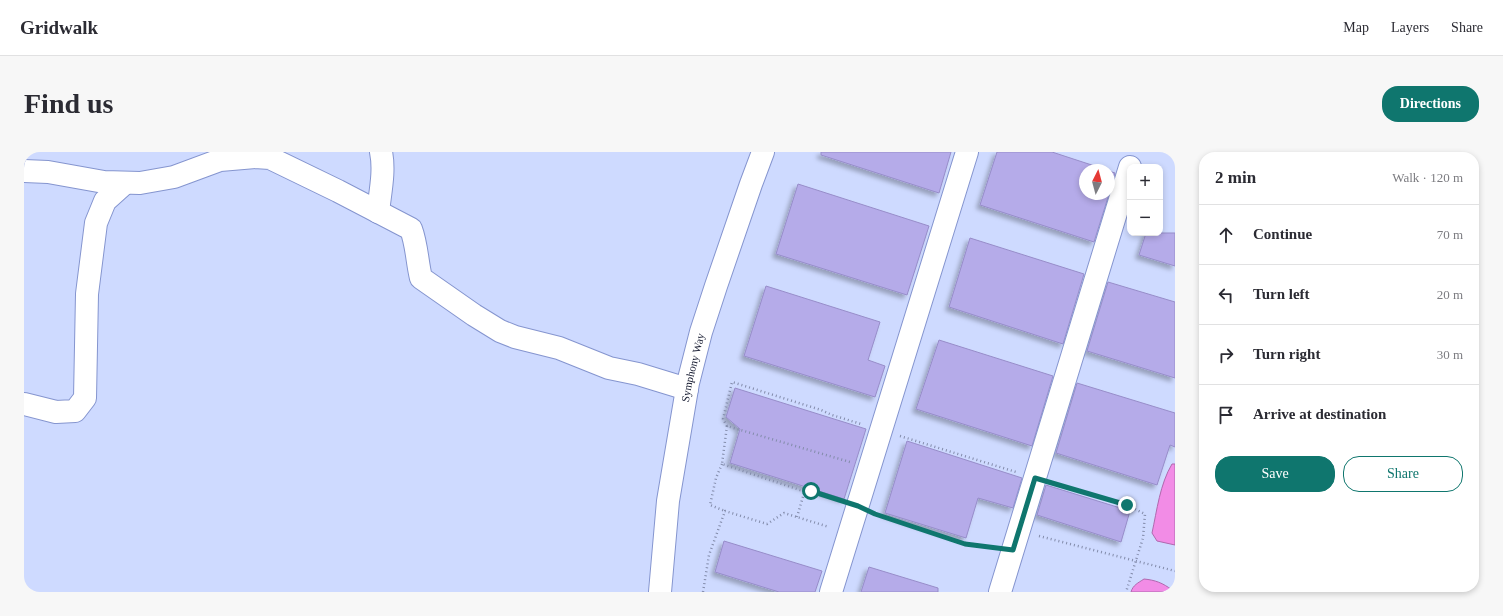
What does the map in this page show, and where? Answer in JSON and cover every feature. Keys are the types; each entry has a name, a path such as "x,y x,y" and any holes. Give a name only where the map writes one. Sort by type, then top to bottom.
{"street":[{"path":"378,212 383,158 381,152"},
{"name":"Symphony Way","path":"660,592 668,501 687,390 706,319 763,152"},
{"path":"831,592 967,152"},
{"path":"1131,164 1135,152"},
{"path":"24,170 48,172 104,182 140,183 174,177 220,160 273,155 411,229 416,240 417,263 420,278 500,332 559,348 609,368 638,374 687,390"},
{"path":"1000,592 1127,177"},
{"path":"24,404 56,412 75,411 85,398 88,294 96,223 105,201 125,183"}],"path":[{"path":"849,533 784,513 767,524 710,505 716,478 722,464 727,426 869,468"},
{"path":"722,464 858,506 875,514 965,544 1016,540 1136,560 1175,571"},
{"path":"1035,478 1127,505 1145,514 1143,538 1126,592"},
{"path":"797,517 804,490"},
{"path":"703,592 709,555 725,511"}],"shaded area":[{"path":"1172,464 1175,464 1175,545 1157,541 1152,533 1157,506 1165,480"},
{"path":"1144,579 1162,584 1172,590 1172,592 1131,592 1134,586"}],"building":[{"path":"821,152 951,152 939,193 821,155"},
{"path":"997,152 1052,152 1089,164 1079,164 1079,200 1107,200 1094,242 980,205"},
{"path":"798,184 929,226 907,295 776,254"},
{"path":"1163,233 1175,233 1175,266 1139,255 1145,236 1163,236"},
{"path":"970,238 1084,274 1063,344 949,307"},
{"path":"1108,282 1175,302 1175,378 1087,351"},
{"path":"766,286 880,322 868,360 885,366 875,397 744,356"},
{"path":"939,340 1053,376 1032,446 916,409"},
{"path":"1077,383 1175,413 1175,447 1170,445 1157,485 1056,453"},
{"path":"735,388 866,429 844,499 730,463 740,429 726,417"},
{"path":"907,441 1022,478 1013,508 978,498 966,538 885,513"},
{"path":"1046,485 1130,511 1121,542 1037,515"},
{"path":"724,541 822,571 815,592 779,592 715,572"},
{"path":"869,567 938,588 938,592 861,592"}],"route":[{"path":"811,491 965,544 1013,550 1035,478 1127,505"}]}
